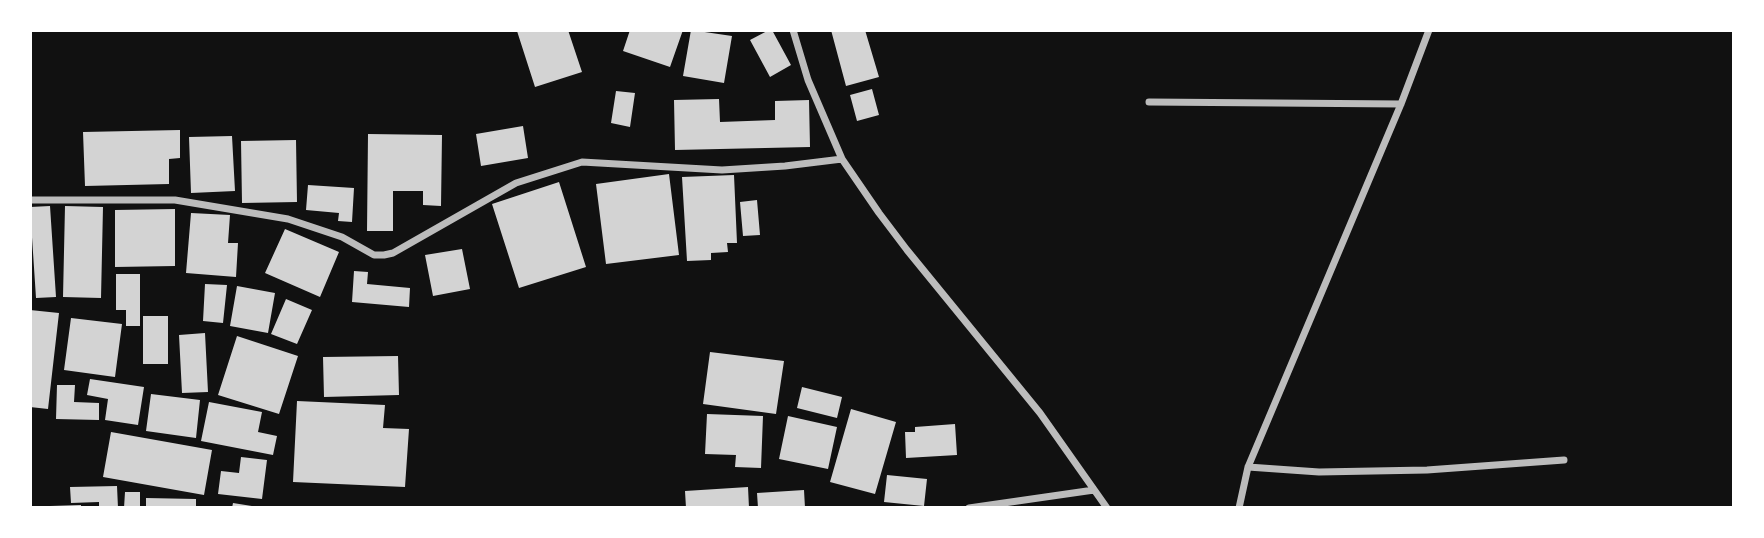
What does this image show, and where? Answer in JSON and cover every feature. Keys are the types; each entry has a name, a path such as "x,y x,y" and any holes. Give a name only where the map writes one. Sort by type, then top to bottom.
{"street":[{"path":"793,30 808,80 842,159 878,213 1040,412 1107,508"},
{"path":"1239,508 1248,467 1401,104 1429,30"},
{"path":"1149,102 1401,104"},
{"path":"30,200 175,200 288,219 342,237 374,255 384,256 516,183 582,162 722,170 842,159"},
{"path":"1248,467 1319,472 1427,470 1564,460"},
{"path":"969,508 1094,490"}],"building":[{"path":"568,30 582,72 535,87 517,31"},
{"path":"630,30 683,30 670,67 623,51"},
{"path":"691,30 732,36 724,83 683,76"},
{"path":"772,30 791,65 770,77 750,40"},
{"path":"831,30 865,30 879,77 846,86"},
{"path":"872,89 879,115 857,121 850,95"},
{"path":"616,91 635,93 630,127 611,123"},
{"path":"719,99 720,122 775,120 775,101 809,100 810,147 675,150 674,100"},
{"path":"523,126 528,158 481,166 476,134"},
{"path":"180,130 180,158 169,159 169,184 85,186 83,132"},
{"path":"368,134 442,135 441,206 423,205 423,191 393,191 393,231 367,231"},
{"path":"232,136 235,191 191,193 189,137"},
{"path":"296,140 297,202 242,203 241,141"},
{"path":"669,174 679,255 606,264 596,184"},
{"path":"734,175 737,243 727,243 728,252 711,253 711,260 687,261 682,177"},
{"path":"559,182 586,267 519,288 492,204"},
{"path":"308,185 354,188 352,222 338,221 339,213 306,210"},
{"path":"757,200 760,235 743,236 740,202"},
{"path":"50,206 56,297 36,298 30,207"},
{"path":"65,206 103,207 101,298 63,297"},
{"path":"175,209 175,266 115,267 115,210"},
{"path":"191,213 230,215 228,243 238,243 236,277 186,273"},
{"path":"285,229 339,252 320,297 265,273"},
{"path":"462,249 470,289 433,296 425,255"},
{"path":"354,271 368,272 367,284 410,288 409,307 352,302"},
{"path":"116,274 140,274 140,326 126,326 126,310 116,310"},
{"path":"205,284 227,285 223,323 203,321"},
{"path":"237,286 275,293 268,333 230,326"},
{"path":"286,299 312,310 297,344 271,334"},
{"path":"30,310 59,313 48,409 30,407"},
{"path":"143,316 168,316 168,364 143,364"},
{"path":"71,318 122,324 115,377 64,370"},
{"path":"205,333 208,392 182,393 179,335"},
{"path":"237,336 298,356 279,414 218,395"},
{"path":"710,352 784,361 776,414 703,404"},
{"path":"398,356 399,395 324,397 323,357"},
{"path":"90,379 144,387 138,425 105,420 108,399 87,395"},
{"path":"57,385 75,385 74,402 99,403 99,420 56,419"},
{"path":"802,387 842,397 837,418 797,408"},
{"path":"151,394 200,400 196,438 146,431"},
{"path":"297,401 385,405 383,428 409,429 405,487 293,482"},
{"path":"209,402 262,412 258,432 277,436 273,455 201,441"},
{"path":"851,409 896,422 875,494 830,482"},
{"path":"707,414 763,416 761,468 735,467 736,455 705,454"},
{"path":"788,416 837,427 828,469 779,459"},
{"path":"955,424 957,455 906,458 905,432 915,432 915,427"},
{"path":"111,432 212,450 204,495 103,477"},
{"path":"241,457 267,460 262,499 218,494 221,471 239,473"},
{"path":"887,475 927,479 924,506 884,502"},
{"path":"117,486 118,508 99,508 99,502 71,503 70,487"},
{"path":"748,487 749,508 686,508 685,491"},
{"path":"804,490 805,508 758,508 757,493"},
{"path":"125,492 140,492 140,508 124,508"},
{"path":"146,498 196,499 196,508 146,508"},
{"path":"233,503 258,507 258,508 232,508"},
{"path":"81,505 81,508 50,508 50,506"}]}
